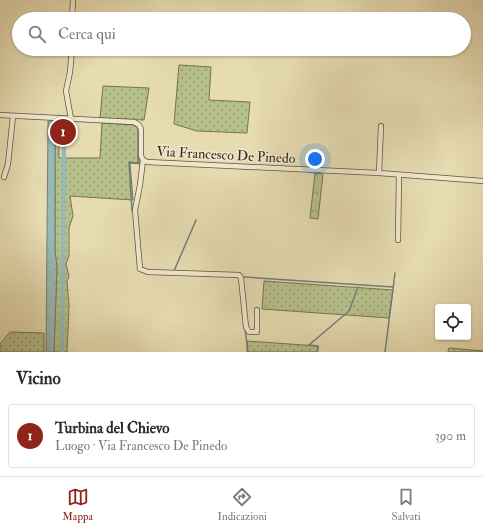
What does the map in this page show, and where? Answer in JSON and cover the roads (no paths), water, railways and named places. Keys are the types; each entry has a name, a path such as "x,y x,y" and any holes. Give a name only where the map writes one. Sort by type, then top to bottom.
{"street":[{"path":"72,0 72,12"},
{"path":"71,56 66,91 71,119"},
{"name":"Via Francesco De Pinedo","path":"0,116 134,122 139,125 141,129 141,156 143,160 135,210 140,269 148,272 239,275 248,332 257,332 257,310"},
{"path":"4,177 8,164 13,116"},
{"path":"379,173 381,126"},
{"name":"Via Francesco De Pinedo","path":"143,160 212,166 379,173 483,181"},
{"path":"398,240 399,175"}],"water":[{"path":"48,121 55,121 55,252 57,266 54,352 46,352"}],"waterway":[{"path":"132,211 129,162 138,163 138,129"},
{"path":"51,133 51,131 64,131"},
{"path":"62,352 64,141"},
{"path":"174,271 196,220"},
{"path":"385,352 395,273"},
{"path":"244,277 393,287"},
{"path":"309,345 349,311 358,287"},
{"path":"245,328 248,352"},
{"path":"309,345 318,346 317,352"}],"place":[{"name":"Turbina del Chievo","path":"63,132"}]}
